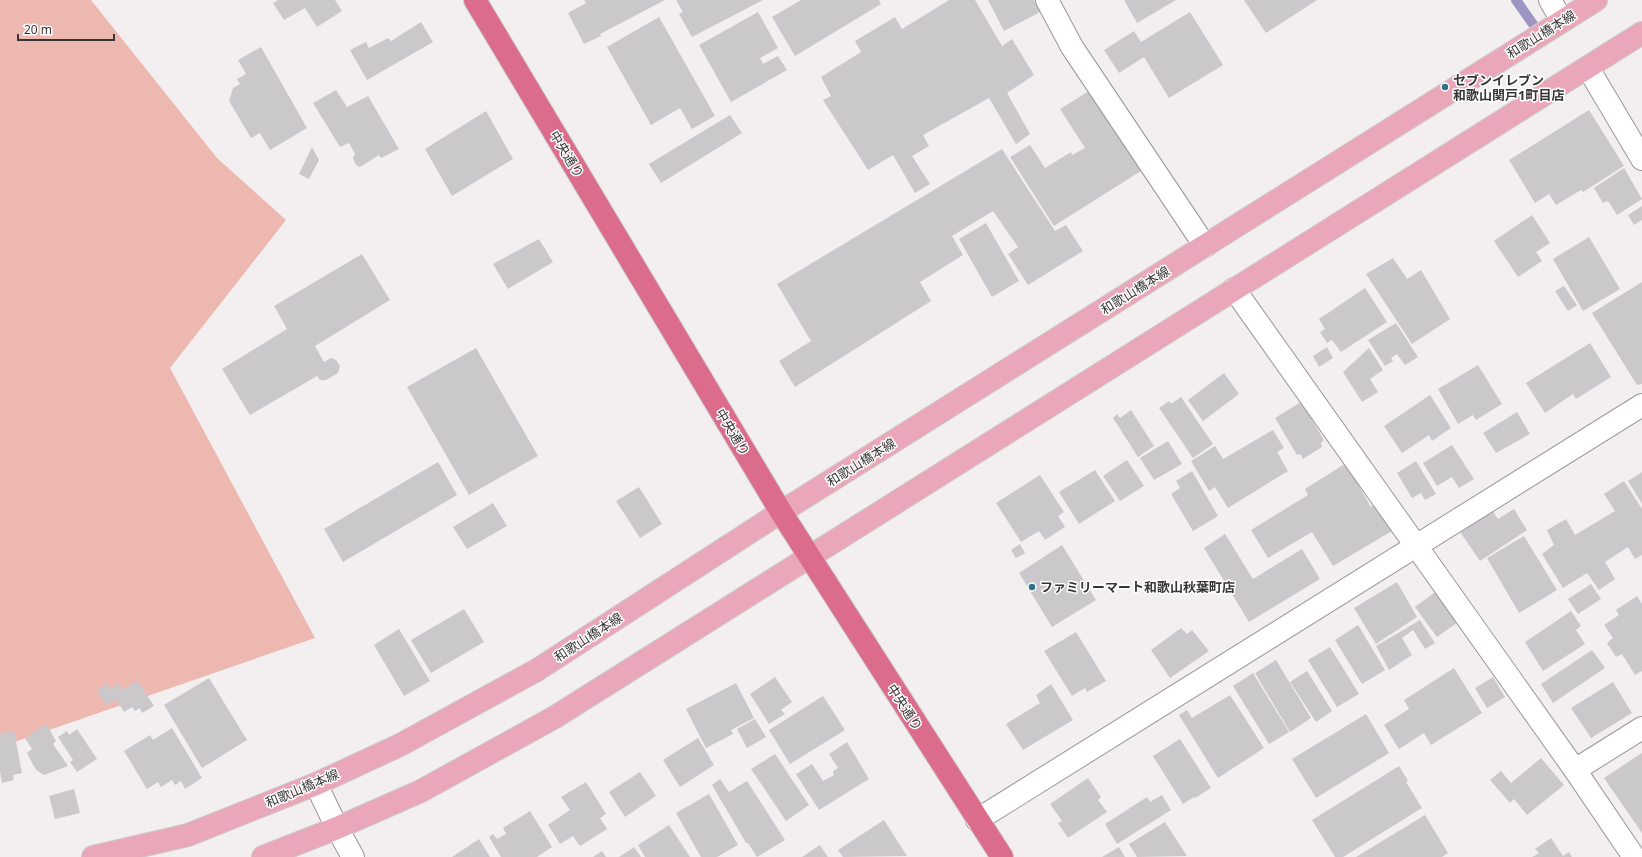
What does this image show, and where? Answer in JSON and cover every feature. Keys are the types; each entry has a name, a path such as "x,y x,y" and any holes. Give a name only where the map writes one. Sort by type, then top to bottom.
{"highway":[{"name":"中央通り","path":"475,0 781,512 1002,857"}],"main road":[{"name":"和歌山橋本線","path":"93,857 188,835 316,784 400,745 537,670 781,512 1596,0"},
{"path":"263,857 337,828 421,791 555,717 1642,33"}],"street":[{"path":"1047,0 1072,47 1205,246"},
{"path":"1550,0 1562,21"},
{"path":"1588,68 1642,159"},
{"path":"1234,289 1575,770 1634,857"},
{"path":"977,820 1642,406"},
{"path":"1575,770 1642,728"},
{"path":"316,784 353,857"}],"shaded area":[{"path":"0,0 91,0 217,158 286,220 170,368 315,638 0,747"}],"building":[{"path":"278,0 335,0 342,11 317,27 305,8 284,20 273,3"},
{"path":"584,0 665,0 584,44 568,13 586,3"},
{"path":"676,0 763,0 692,37 679,14 683,12"},
{"path":"801,0 879,0 881,4 795,56 772,17"},
{"path":"949,0 975,0 1002,46 1012,39 1034,75 1007,93 1030,134 1016,144 989,98 923,135 929,146 912,156 930,184 915,193 893,155 868,170 823,100 831,96 821,77 861,52 855,41 895,17 902,29"},
{"path":"988,0 1034,0 1040,12 1004,31"},
{"path":"1124,0 1176,0 1137,23"},
{"path":"1244,0 1317,0 1266,33"},
{"path":"758,12 778,48 760,58 763,64 778,56 787,70 731,102 699,45"},
{"path":"1190,12 1223,65 1169,98 1144,57 1119,73 1104,50 1134,31 1141,42"},
{"path":"659,17 715,116 692,129 680,108 651,125 607,47"},
{"path":"421,22 433,42 367,80 350,50 366,42 369,48 388,38 391,41"},
{"path":"261,47 307,128 270,150 260,133 251,138 229,101 233,88 240,84 237,79 246,74 238,60"},
{"path":"1094,88 1144,169 1054,226 1010,157 1030,145 1045,168 1071,152 1072,155 1085,148 1060,109"},
{"path":"336,90 347,107 368,96 399,149 381,158 379,155 362,166 359,167 356,165 353,158 355,154 349,143 340,147 313,103"},
{"path":"1589,110 1624,166 1583,192 1581,190 1556,205 1549,194 1535,203 1509,160"},
{"path":"486,111 513,159 452,196 425,149"},
{"path":"730,115 742,133 661,183 649,164"},
{"path":"312,147 319,160 309,179 299,174"},
{"path":"1002,149 1055,231 1066,225 1083,251 1028,285 1008,254 1018,247 993,211 952,236 963,255 920,282 931,301 795,387 779,361 811,341 777,284"},
{"path":"1624,168 1642,199 1617,215 1608,201 1603,203 1594,188"},
{"path":"1642,206 1642,220 1634,225 1628,215"},
{"path":"1532,215 1550,243 1536,252 1542,261 1518,277 1494,241"},
{"path":"986,223 1019,281 992,297 959,239"},
{"path":"1589,237 1620,289 1583,311 1553,259"},
{"path":"539,239 553,262 508,289 493,264"},
{"path":"362,254 390,300 315,346 324,362 331,358 336,360 340,366 338,373 326,380 320,380 317,376 250,415 222,369 287,329 274,306"},
{"path":"1393,258 1407,279 1421,270 1450,319 1412,344 1366,274"},
{"path":"1642,282 1642,384 1637,385 1592,313"},
{"path":"1564,286 1577,305 1568,311 1555,291"},
{"path":"1365,288 1387,322 1341,352 1332,340 1327,343 1320,332 1325,329 1319,319"},
{"path":"1396,323 1418,357 1405,365 1397,354 1391,358 1393,361 1385,366 1368,340"},
{"path":"1590,343 1611,377 1576,399 1573,394 1545,413 1526,383"},
{"path":"1327,347 1333,358 1319,367 1313,356"},
{"path":"476,348 538,456 469,495 407,387"},
{"path":"1369,348 1383,370 1370,379 1378,392 1362,402 1343,372"},
{"path":"1478,365 1502,404 1476,420 1473,415 1458,424 1438,389"},
{"path":"1224,373 1239,394 1203,421 1188,400"},
{"path":"1430,395 1451,428 1432,441 1429,435 1402,453 1384,426"},
{"path":"1181,397 1213,444 1193,458 1159,408 1169,401 1171,404"},
{"path":"1301,402 1324,440 1321,443 1322,447 1303,459 1300,454 1297,455 1275,418"},
{"path":"1131,410 1154,446 1138,457 1113,418 1117,414 1120,418"},
{"path":"1517,412 1530,434 1496,453 1483,433"},
{"path":"1273,430 1284,448 1277,452 1288,471 1228,508 1215,487 1209,491 1191,461 1215,446 1223,459"},
{"path":"1168,441 1182,464 1154,480 1140,458"},
{"path":"1452,445 1474,479 1459,488 1452,477 1437,486 1423,463"},
{"path":"1127,460 1144,486 1120,501 1103,476"},
{"path":"1416,461 1436,494 1425,500 1421,493 1412,498 1397,473"},
{"path":"438,462 457,495 343,562 324,529"},
{"path":"1348,462 1358,479 1356,481 1371,507 1375,504 1392,531 1333,566 1312,532 1268,558 1251,530 1308,495 1305,489"},
{"path":"1095,470 1115,501 1079,524 1059,492"},
{"path":"1192,471 1218,516 1193,531 1171,494 1180,488 1176,481"},
{"path":"1642,472 1642,504 1628,481"},
{"path":"1040,475 1064,512 1058,516 1065,527 1045,540 1039,531 1021,542 996,503"},
{"path":"1624,481 1642,509 1642,555 1635,559 1628,547 1605,562 1615,579 1599,590 1587,573 1563,588 1542,554 1554,545 1547,530 1566,519 1575,535 1615,511 1604,494"},
{"path":"639,487 662,524 640,538 616,501"},
{"path":"493,503 507,526 467,549 453,527"},
{"path":"1491,508 1498,519 1514,509 1527,530 1480,561 1458,529"},
{"path":"1225,534 1253,579 1302,549 1320,579 1249,622 1204,548"},
{"path":"1524,536 1557,590 1519,613 1487,558"},
{"path":"1020,544 1025,553 1016,558 1011,550"},
{"path":"1062,545 1096,600 1052,627 1019,573"},
{"path":"1397,582 1417,617 1376,644 1354,608"},
{"path":"1591,584 1601,599 1578,614 1568,599"},
{"path":"1438,590 1461,620 1437,637 1415,607"},
{"path":"1637,596 1642,604 1642,671 1635,675 1622,654 1616,657 1607,643 1613,638 1604,625 1619,615 1616,610"},
{"path":"464,609 484,642 431,673 411,640"},
{"path":"1571,611 1581,626 1576,630 1585,644 1543,671 1525,642"},
{"path":"1420,620 1435,643 1425,649 1413,630 1402,638 1412,655 1389,670 1376,646"},
{"path":"1358,625 1385,670 1362,684 1335,640"},
{"path":"1181,628 1187,634 1192,630 1209,651 1170,678 1151,650"},
{"path":"399,629 430,681 404,696 374,645"},
{"path":"1076,632 1106,681 1087,692 1085,688 1072,696 1044,651"},
{"path":"1330,647 1359,694 1337,707 1308,660"},
{"path":"1592,650 1605,668 1553,703 1541,684"},
{"path":"1276,660 1311,718 1290,732 1255,673"},
{"path":"1454,668 1482,713 1431,745 1424,733 1399,749 1384,725 1409,709 1404,700"},
{"path":"1307,671 1332,711 1316,722 1290,682"},
{"path":"1253,673 1289,732 1269,744 1233,686"},
{"path":"775,677 792,702 781,710 785,714 769,724 750,694"},
{"path":"1493,677 1505,697 1487,708 1475,688"},
{"path":"209,678 247,740 202,768 164,705"},
{"path":"138,681 154,706 142,713 140,708 135,711 132,707 124,712 116,699 106,705 97,690 107,684 110,689 119,684 122,690"},
{"path":"1613,682 1632,713 1591,738 1571,708"},
{"path":"736,683 754,718 731,730 733,734 706,748 686,709"},
{"path":"1051,684 1073,720 1023,750 1006,724 1040,703 1036,695"},
{"path":"1230,695 1264,748 1218,778 1179,715 1187,710 1192,718"},
{"path":"823,696 845,730 790,764 769,730"},
{"path":"1366,714 1389,753 1316,798 1292,759"},
{"path":"755,719 766,737 747,748 737,729"},
{"path":"46,724 56,741 53,744 68,766 44,775 36,770 27,753 32,749 25,738"},
{"path":"172,728 202,778 185,789 181,781 175,785 172,780 161,787 158,782 147,789 124,751 150,735 153,740"},
{"path":"77,729 97,759 77,772 70,762 73,760 58,737 67,731 69,735"},
{"path":"14,731 22,773 13,775 14,780 2,783 0,772 0,734"},
{"path":"698,738 714,765 680,787 663,760"},
{"path":"1180,739 1211,788 1183,804 1153,756"},
{"path":"847,742 869,779 819,810 796,774 812,764 823,781 834,775 833,771 838,768 829,754"},
{"path":"1642,753 1642,833 1604,778"},
{"path":"775,754 809,805 786,821 751,769"},
{"path":"1541,758 1564,785 1527,815 1514,799 1510,803 1490,780 1501,771 1511,783"},
{"path":"1399,766 1408,781 1406,782 1422,808 1343,857 1335,857 1312,820"},
{"path":"640,772 656,796 625,817 609,792"},
{"path":"1088,778 1101,797 1098,800 1107,812 1068,838 1058,823 1062,821 1050,804"},
{"path":"720,779 729,792 747,781 785,840 757,857 748,843 746,843 712,785"},
{"path":"586,782 606,814 600,818 607,829 580,846 573,836 560,844 548,825 570,810 561,797"},
{"path":"74,789 80,813 55,819 49,796"},
{"path":"709,794 738,845 717,857 701,857 676,813"},
{"path":"1162,795 1171,810 1117,844 1105,824 1147,797 1150,802"},
{"path":"530,811 552,847 537,857 501,857 489,837 493,834 497,839 506,834 503,828"},
{"path":"1425,815 1448,853 1442,857 1356,857"},
{"path":"884,820 907,856 843,857 838,850"},
{"path":"1165,822 1187,856 1137,857 1129,844"},
{"path":"669,825 690,857 645,857 638,845"},
{"path":"1551,838 1563,856 1569,852 1572,857 1532,857 1539,853 1535,849"},
{"path":"479,839 490,857 452,857"},
{"path":"820,845 828,857 802,857"},
{"path":"634,847 641,857 619,857"},
{"path":"1119,847 1125,857 1102,857"},
{"path":"602,851 606,857 593,857"}],"waterway":[{"path":"1516,0 1542,37"}],"place":[{"name":"セブンイレブン 和歌山関戸1町目店","path":"1445,87"},
{"name":"ファミリーマート和歌山秋葉町店","path":"1032,587"}]}
